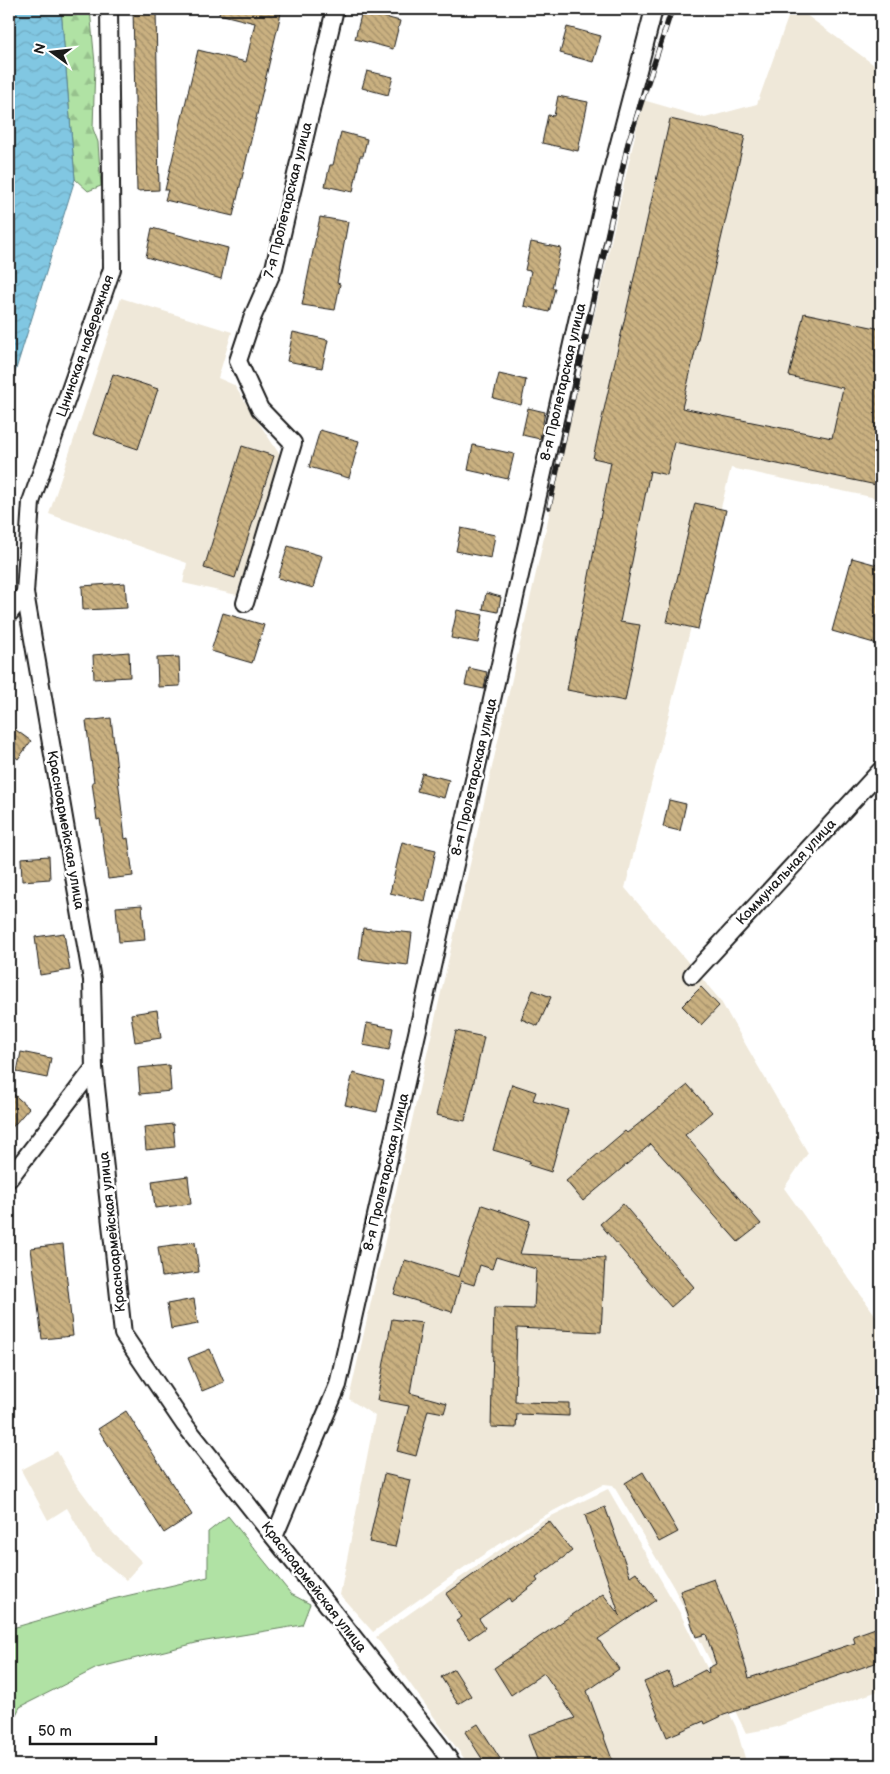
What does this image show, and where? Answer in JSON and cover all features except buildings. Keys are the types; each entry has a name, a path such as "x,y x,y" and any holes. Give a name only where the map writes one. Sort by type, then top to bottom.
{"street":[{"name":"Цнинская набережная","path":"25,593 31,502 112,270 109,9"},
{"name":"7-я Пролетарская улица","path":"245,603 293,443 260,409 238,361 253,316 274,268 335,9"},
{"name":"8-я Пролетарская улица","path":"274,1537 338,1385 605,197 654,9"},
{"path":"9,614 25,593"},
{"name":"Красноармейская улица","path":"25,593 92,980 94,1068 123,1334 184,1424 453,1765"},
{"name":"Коммунальная улица","path":"692,975 881,770"},
{"path":"9,1179 94,1068"}],"shaded area":[{"path":"791,9 798,9 881,70 881,499 731,468 625,888 720,1000 808,1153 784,1188 881,1323 881,1690 773,1728 746,1733 674,1588 613,1485 604,1484 540,1518 466,1566 373,1632 340,1595 375,1416 349,1399 643,100 705,118 757,104"},
{"path":"121,298 232,332 218,378 234,385 280,455 237,595 183,583 187,563 49,514"},
{"path":"57,1451 73,1480 111,1531 142,1562 126,1580 92,1552 67,1508 48,1520 21,1470"},
{"path":"608,1489 680,1613 736,1727 747,1765 469,1765 376,1637 541,1521"}],"green space":[{"path":"61,9 90,9 95,64 93,129 98,142 101,186 88,191 75,179"},
{"path":"228,1516 291,1594 310,1604 302,1625 200,1642 97,1668 20,1707 9,1728 9,1629 113,1599 208,1577 208,1532"}],"water":[{"path":"9,9 61,9 75,179 9,387"}],"railway":[{"path":"549,507 628,143 672,9"}]}
